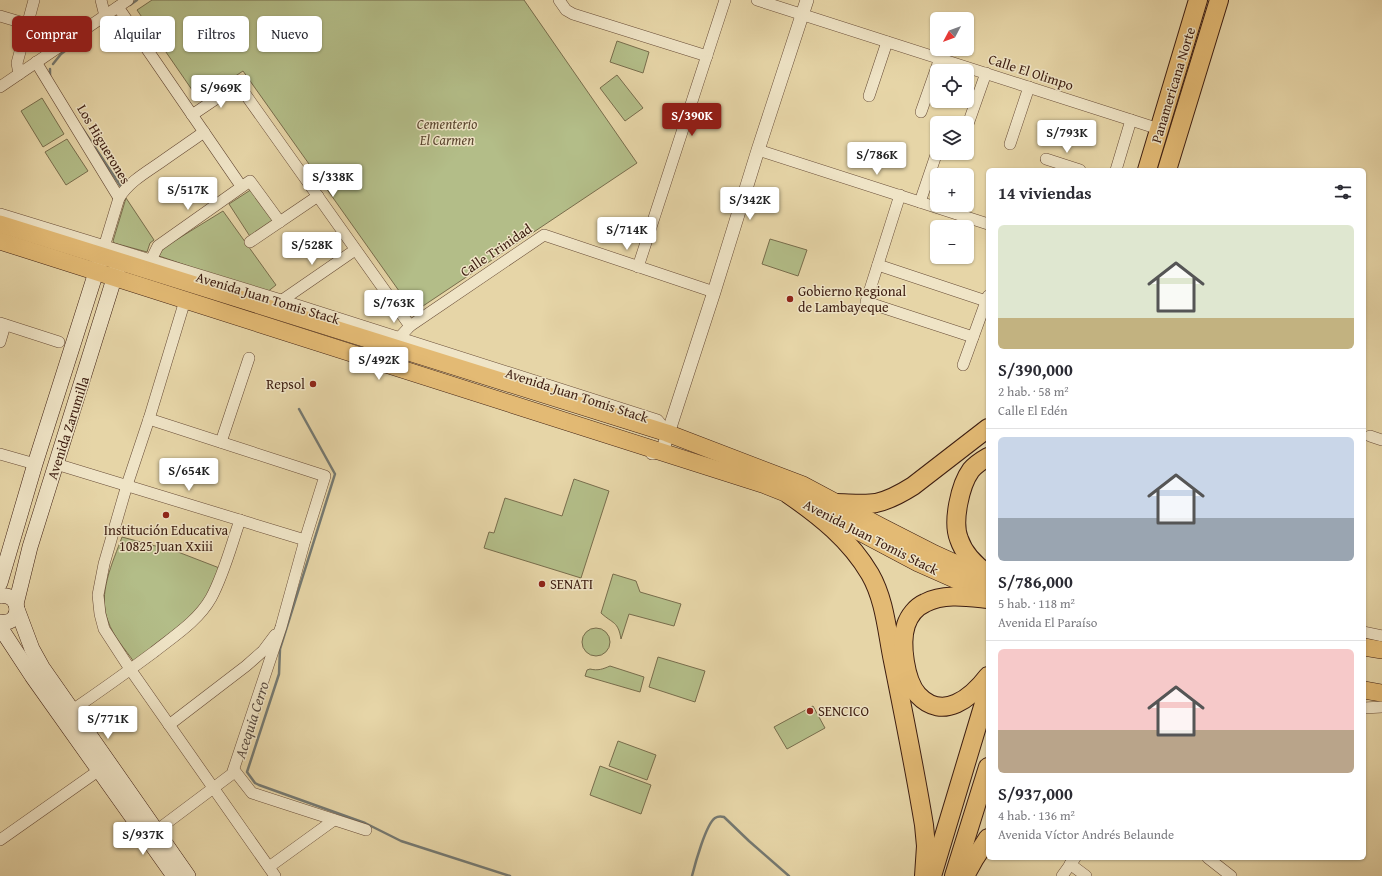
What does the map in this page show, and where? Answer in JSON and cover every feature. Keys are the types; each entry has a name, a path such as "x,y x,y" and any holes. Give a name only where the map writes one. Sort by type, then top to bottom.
{"highway":[{"name":"Panamericana Norte","path":"1148,168 1198,0"},
{"name":"Panamericana Norte","path":"1168,168 1219,0"},
{"path":"835,503 875,503 901,494 986,430"},
{"path":"986,458 979,462 970,471 964,482 956,525 958,539 966,553 976,565 986,572"},
{"path":"788,494 813,512 847,543 870,574 878,590 899,689 924,825 926,846 924,876"},
{"path":"986,599 949,597 935,599 925,603 916,609 909,618 905,627 903,640 907,671 917,694 925,702 935,706 945,707 955,704 967,698 986,678"},
{"path":"932,876 986,697"},
{"path":"954,876 986,773"},
{"path":"965,876 986,841"}],"main road":[{"name":"Avenida Juan Tomis Stack","path":"0,224 99,263 662,452 765,485 788,494 918,563 986,593"},
{"name":"Avenida Juan Tomis Stack","path":"0,241 99,263"},
{"name":"Avenida Zarumilla","path":"0,583 35,464 99,263"},
{"name":"Avenida Juan Tomis Stack","path":"117,269 667,433 803,485 935,554 986,577"},
{"name":"Avenida Zarumilla","path":"17,607 30,547 117,269"},
{"path":"0,596 9,597 14,600 32,649 42,667 174,876"},
{"path":"0,622 6,623 11,621 17,614 17,607"},
{"path":"0,627 32,676 156,831 188,876"},
{"path":"1366,647 1382,651"},
{"path":"1366,652 1382,651"},
{"path":"1366,690 1382,693"},
{"path":"1366,697 1382,696"}],"street":[{"path":"29,16 34,0"},
{"path":"101,0 105,16 128,0"},
{"path":"560,0 566,10 573,14 706,56"},
{"path":"638,267 725,0"},
{"name":"Calle El Olimpo","path":"757,0 1159,129"},
{"path":"662,452 807,0"},
{"path":"118,7 204,132 246,184 280,222"},
{"path":"0,16 12,20"},
{"path":"1,85 20,74 100,19"},
{"path":"869,96 887,42"},
{"path":"20,74 18,63 21,52"},
{"path":"921,112 940,58"},
{"name":"Los Higuerones","path":"36,62 119,198 99,263"},
{"path":"971,116 986,73"},
{"path":"192,115 238,84 410,326"},
{"path":"1010,144 1029,87"},
{"path":"1117,168 1131,120"},
{"path":"119,198 130,184 204,132"},
{"path":"758,150 986,223"},
{"path":"1046,159 1074,168"},
{"path":"920,202 934,160"},
{"path":"150,262 158,246 246,184"},
{"path":"900,195 866,302 973,337"},
{"path":"250,242 318,196"},
{"name":"Avenida Juan Tomis Stack","path":"0,215 99,263 117,269 183,307 652,453 662,452"},
{"name":"Calle Trinidad","path":"399,338 410,326 544,235 714,292"},
{"name":"Avenida Juan Tomis Stack","path":"0,250 99,263"},
{"path":"281,301 356,250"},
{"name":"Avenida Juan Tomis Stack","path":"117,269 150,262 281,301 657,421 667,433"},
{"path":"878,266 986,299"},
{"path":"963,365 986,302"},
{"path":"183,307 127,485 104,564 98,595 100,614 104,629 130,669 272,872 334,820"},
{"path":"0,342 3,324 59,342"},
{"path":"221,442 249,358"},
{"path":"149,419 326,476 305,540 281,627 234,770 232,774 156,831"},
{"path":"1370,436 1382,440"},
{"path":"0,454 35,464"},
{"path":"56,464 305,540"},
{"path":"71,711 190,624 202,612 211,599 219,581 240,520"},
{"path":"169,725 246,666 263,651 281,627"},
{"path":"1366,632 1382,636"},
{"path":"1366,708 1382,707"},
{"path":"0,840 104,766"},
{"path":"234,770 252,793 366,830"},
{"path":"1211,860 1231,876"},
{"path":"1062,876 1073,861 1086,876"}],"green space":[{"name":"Cementerio El Carmen","path":"152,0 524,0 637,163 414,312 243,71 199,100 166,52 175,52 175,16 141,16 137,10"},
{"path":"617,41 649,52 643,73 610,62"},
{"path":"617,75 643,108 625,121 600,88"},
{"path":"42,98 64,134 43,147 21,111"},
{"path":"67,139 88,171 66,185 45,152"},
{"path":"252,189 274,223 251,238 229,204"},
{"path":"126,198 154,240 150,243 147,252 114,243 113,241"},
{"path":"223,211 276,285 266,293 159,256 163,248"},
{"path":"770,239 807,250 798,276 762,264"},
{"path":"574,479 609,491 581,578 484,548 489,532 494,533 505,498 562,516"},
{"path":"122,537 178,552 222,569 207,603 134,662 113,632 105,611 105,589"},
{"path":"613,574 636,581 640,592 681,604 674,626 629,614 621,639 617,626 601,613"},
{"path":"596,628 606,632 610,642 606,652 596,656 586,652 582,642 586,632"},
{"path":"658,657 705,671 695,702 649,687"},
{"path":"610,666 644,677 640,692 585,676 587,670 596,670"},
{"path":"813,706 825,728 787,749 774,727"},
{"path":"618,741 656,755 647,780 609,766"},
{"path":"600,766 651,785 641,814 590,795"}],"waterway":[{"name":"Acequia Cerro","path":"130,5 137,0"},
{"name":"Acequia Cerro","path":"53,64 64,52"},
{"path":"50,69 50,76"},
{"path":"82,128 122,188"},
{"name":"Acequia Cerro","path":"299,409 335,474 280,649 279,674 247,772 255,783 259,785 365,823 401,841 510,876"},
{"name":"Acequia Cerro","path":"692,876 701,845 708,828 715,818 720,816 724,817 789,876"}],"place":[{"name":"Gobierno Regional de Lambayeque","path":"790,299"},
{"name":"Repsol","path":"313,384"},
{"name":"Institución Educativa 10825 Juan Xxiii","path":"166,515"},
{"name":"SENATI","path":"542,584"},
{"name":"SENCICO","path":"810,711"}]}
